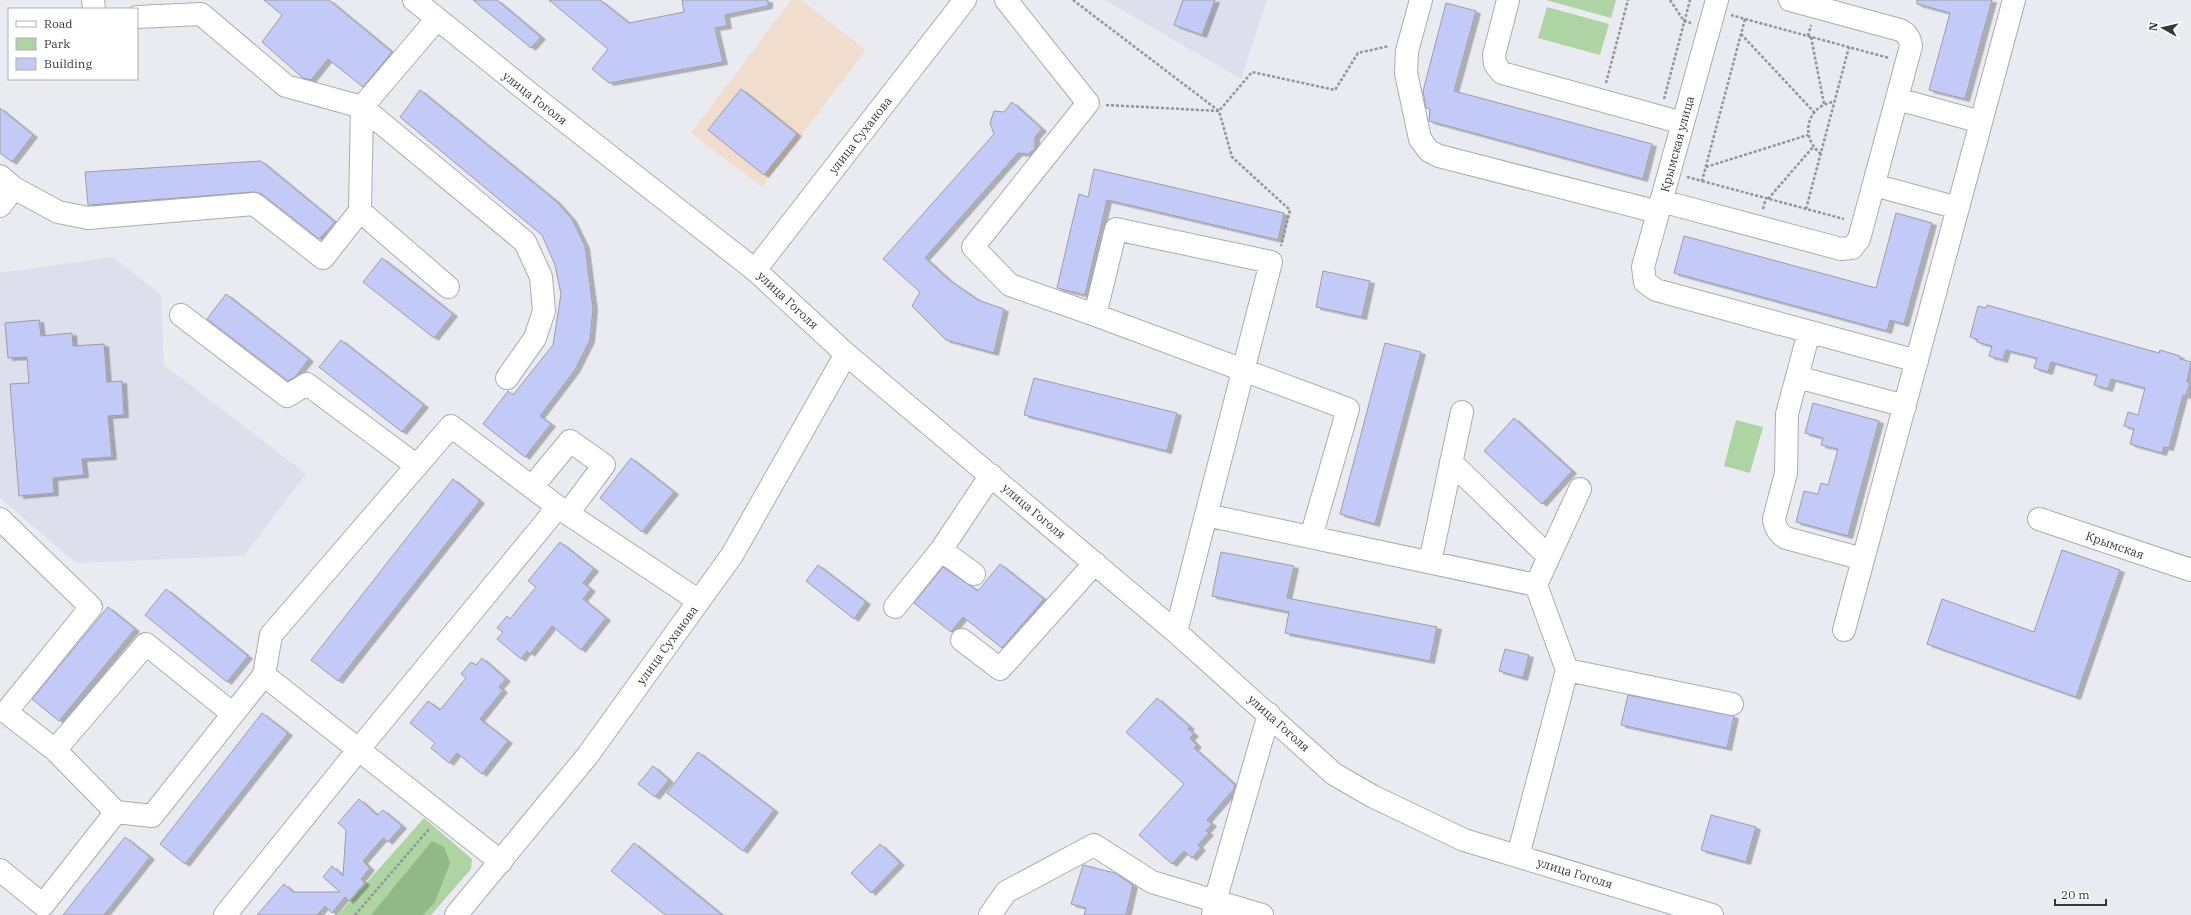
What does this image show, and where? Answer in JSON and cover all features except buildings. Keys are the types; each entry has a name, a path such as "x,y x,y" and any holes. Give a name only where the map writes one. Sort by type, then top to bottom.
{"street":[{"name":"улица Гоголя","path":"414,0 755,270 846,354 1176,632 1334,774 1372,796 1464,840 1712,915"},
{"name":"улица Суханова","path":"755,270 965,0"},
{"path":"1006,0 1088,104 973,247 1010,285 1348,409 1311,537"},
{"path":"1421,0 1410,41 1406,73 1420,139 1429,150 1439,156 1841,249 1852,248 1855,245 1863,224 1874,185 1907,63 1911,46 1910,40 1904,32 1790,0"},
{"path":"1508,0 1494,55 1498,69 1509,76 1683,123"},
{"path":"1844,630 2014,0"},
{"name":"Крымская улица","path":"1713,13 1643,267 1643,276 1649,287 1656,290 1809,332"},
{"path":"138,17 201,14 286,86 362,107 525,242 541,277 544,311 535,338 507,378"},
{"path":"0,206 7,182 58,212 88,218 254,204 323,258 360,211 362,107 437,19"},
{"path":"1897,99 1981,122"},
{"path":"1874,185 1958,208"},
{"path":"360,211 448,287"},
{"path":"1095,315 1116,229 1271,262 1176,632"},
{"path":"181,315 287,396 306,384 417,466"},
{"path":"1863,559 1786,538 1781,535 1775,526 1774,519 1786,473 1787,414 1809,332 1917,361"},
{"name":"улица Суханова","path":"456,915 588,755 732,555 846,354"},
{"path":"1797,377 1904,406"},
{"path":"1430,562 1462,412"},
{"path":"0,519 90,607 6,712 55,750 116,812 152,816 264,675 271,635 451,426 563,510 699,601"},
{"path":"225,915 359,749 563,510 604,465 570,440 532,487"},
{"path":"1451,462 1549,557"},
{"path":"895,607 941,550 991,475"},
{"path":"1518,856 1567,670 1536,584 1580,489"},
{"path":"1206,515 1536,584"},
{"name":"Крымская","path":"2038,519 2191,570"},
{"path":"941,550 974,574"},
{"path":"962,640 1000,669 1095,563"},
{"path":"55,750 146,644 233,714"},
{"path":"1567,670 1732,704"},
{"path":"264,675 501,862"},
{"path":"1214,908 1269,714"},
{"path":"0,870 43,905 116,812"},
{"path":"990,915 1006,892 1094,845 1152,882 1214,908 1262,915"}],"path":[{"path":"1073,0 1219,111 1232,157 1290,210 1282,245 1271,262"},
{"path":"1601,101 1628,0"},
{"path":"1670,0 1684,21"},
{"path":"1659,117 1690,0"},
{"path":"1684,21 1713,13 1745,19 1907,63"},
{"path":"1702,181 1745,19"},
{"path":"1741,34 1814,112"},
{"path":"1811,37 1824,104"},
{"path":"1219,111 1252,72 1335,90 1358,53 1410,41"},
{"path":"1806,209 1849,47"},
{"path":"1821,154 1813,146 1808,136 1808,123 1814,112 1824,104 1835,102"},
{"path":"1088,104 1219,111"},
{"path":"1705,167 1808,136"},
{"path":"1768,199 1813,146"},
{"path":"1669,172 1863,224"},
{"path":"355,915 442,815"}],"shaded area":[{"path":"791,0 801,0 866,50 762,187 691,133"},
{"path":"1105,0 1267,0 1241,79"},
{"path":"113,257 161,295 164,365 306,474 244,556 76,563 0,498 0,273"}],"green space":[{"path":"1546,0 1616,0 1611,18"},
{"path":"1547,7 1609,24 1600,55 1538,38"},
{"path":"1736,420 1763,427 1750,473 1724,466"},
{"path":"424,818 472,859 471,869 431,915 338,915"},
{"path":"432,841 444,847 450,863 435,902 423,915 371,915"}]}
